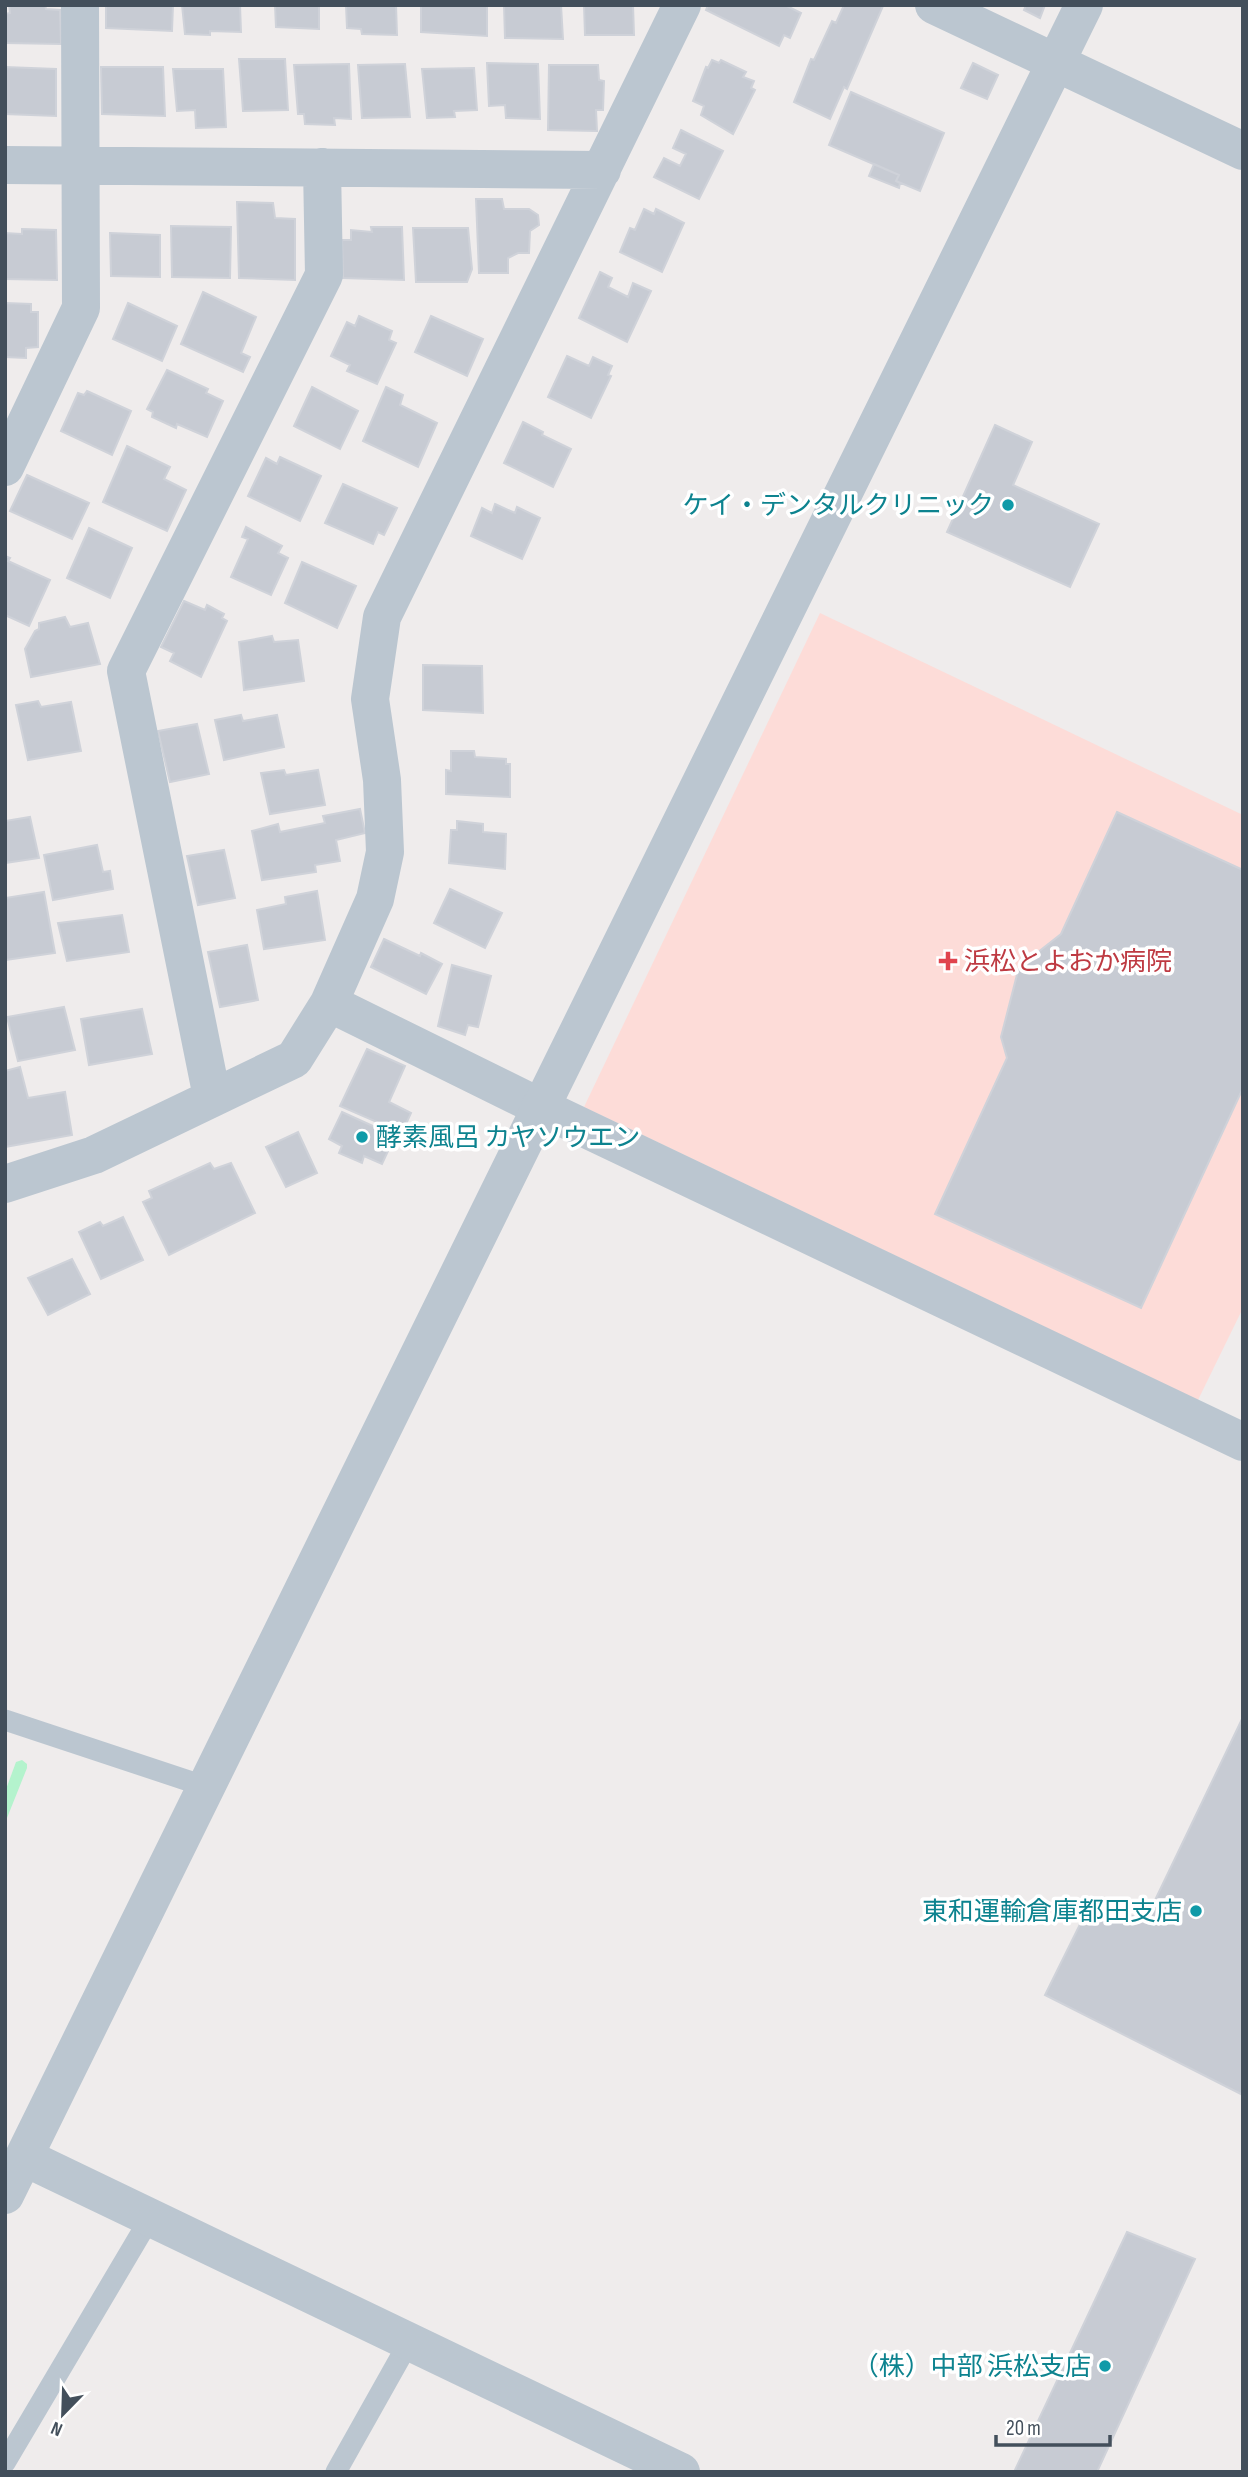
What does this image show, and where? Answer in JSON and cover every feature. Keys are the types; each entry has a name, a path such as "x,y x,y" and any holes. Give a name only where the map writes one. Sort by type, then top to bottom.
{"street":[{"path":"5,467 20,407 81,308 80,5"},
{"path":"5,1184 94,1155 294,1059 329,1003 375,899 385,852 382,780 370,699 382,617 682,5"},
{"path":"934,5 1243,151"},
{"path":"5,2195 15,2153 207,1787 1084,5"},
{"path":"5,165 602,170"},
{"path":"212,1097 126,671 324,275 322,167"},
{"path":"329,1003 540,1107 1243,1442"},
{"path":"15,2153 681,2472"}],"lane":[{"path":"5,1720 207,1787"},
{"path":"5,2463 150,2218"},
{"path":"336,2472 409,2342"}],"shaded area":[{"name":"浜松とよおか病院","path":"820,613 1243,815 1243,1308 1198,1400 584,1107"}],"green space":[{"path":"22,1760 27,1764 27,1768 5,1823 5,1792 16,1762"}],"building":[{"path":"9,5 45,5 46,9 60,10 61,44 5,43 5,14 10,13"},
{"path":"106,5 173,5 172,31 106,28"},
{"path":"182,5 240,5 241,32 210,31 210,35 185,34"},
{"path":"275,5 319,5 319,29 276,27"},
{"path":"346,5 396,5 397,35 362,34 361,29 347,28"},
{"path":"421,5 487,5 487,36 421,32"},
{"path":"504,5 561,5 563,39 505,38"},
{"path":"584,5 633,5 634,35 585,35"},
{"path":"708,5 785,5 801,13 790,38 784,35 779,46 706,10"},
{"path":"844,5 883,6 847,89 844,87 830,119 794,102 811,59 814,60 832,21 836,23"},
{"path":"1026,5 1045,5 1040,18 1024,10"},
{"path":"239,59 285,59 288,110 243,111"},
{"path":"712,60 719,63 721,60 746,72 743,77 754,81 751,88 755,90 733,134 701,115 704,106 693,101 706,67 708,68"},
{"path":"487,63 538,64 540,119 506,118 505,105 489,106"},
{"path":"973,63 998,75 987,99 961,88"},
{"path":"349,64 351,119 334,118 335,125 305,124 304,114 298,114 294,65"},
{"path":"405,64 410,117 362,118 358,65"},
{"path":"549,65 598,65 599,80 604,81 603,110 596,110 597,131 548,130"},
{"path":"5,67 56,69 56,116 5,114"},
{"path":"101,67 163,67 165,116 102,114"},
{"path":"474,68 477,110 454,111 455,117 427,118 422,69"},
{"path":"173,69 223,69 226,127 196,128 195,110 177,111"},
{"path":"851,92 944,133 920,191 896,181 899,175 829,145"},
{"path":"681,130 723,151 699,199 654,177 664,158 680,166 686,154 673,148"},
{"path":"874,164 899,175 896,181 900,183 899,188 869,176"},
{"path":"476,199 502,199 504,209 529,209 538,215 539,225 530,231 529,253 518,253 508,258 508,273 479,273"},
{"path":"237,202 273,203 275,218 295,219 295,280 239,278"},
{"path":"644,209 654,214 656,209 684,223 662,272 620,252 630,228 635,230"},
{"path":"171,226 231,227 230,278 172,277"},
{"path":"371,227 402,227 404,280 343,278 342,240 351,240 351,230 372,232"},
{"path":"413,228 468,228 472,269 467,282 416,282"},
{"path":"22,229 56,230 57,280 5,279 5,233 22,234"},
{"path":"110,233 160,235 160,277 111,276"},
{"path":"600,272 612,278 608,287 628,297 633,283 651,291 627,342 579,318"},
{"path":"203,292 256,317 241,353 250,357 243,372 181,344"},
{"path":"5,303 31,304 31,312 38,312 38,347 26,348 26,358 5,357"},
{"path":"128,303 177,326 162,361 113,339"},
{"path":"359,316 392,331 389,340 396,343 377,384 347,371 350,365 331,356 347,322 355,326"},
{"path":"431,316 483,339 467,376 415,352"},
{"path":"567,356 589,366 593,357 612,366 608,375 611,376 591,418 548,397"},
{"path":"167,370 208,389 206,393 223,401 207,437 177,424 176,428 152,417 153,412 147,409"},
{"path":"312,387 358,411 340,449 294,426"},
{"path":"386,387 403,395 400,405 437,423 418,467 363,441"},
{"path":"87,391 131,411 112,455 61,431 78,393 84,395"},
{"path":"523,422 571,449 553,487 504,463"},
{"name":"ケイ・デンタルクリニック","path":"995,425 1032,442 1013,485 1099,524 1070,587 947,532"},
{"path":"127,446 170,467 164,479 186,490 167,531 103,502"},
{"path":"280,457 321,476 300,521 248,496 266,458 277,464"},
{"path":"27,475 89,503 72,539 10,511"},
{"path":"343,484 397,508 384,535 378,532 373,544 325,523"},
{"path":"495,504 515,513 517,507 540,518 522,559 471,536 482,508 492,513"},
{"path":"246,527 282,546 278,553 288,558 271,595 231,577 248,539 242,537"},
{"path":"89,528 132,548 110,598 67,578"},
{"path":"5,556 10,558 8,561 50,580 29,626 5,615"},
{"path":"302,562 356,586 337,628 285,603"},
{"path":"184,601 205,610 207,605 224,614 222,618 227,621 201,677 170,661 174,653 161,647"},
{"path":"65,617 70,627 88,623 100,664 31,677 25,649 35,631 39,629 39,623"},
{"path":"272,636 274,642 298,640 304,681 244,690 239,642"},
{"path":"423,665 482,666 483,713 423,710"},
{"path":"38,701 41,707 71,702 81,751 28,760 16,705"},
{"path":"241,715 243,721 277,715 284,747 224,760 215,720"},
{"path":"197,724 209,774 170,782 158,731"},
{"path":"451,751 474,751 475,757 506,759 506,764 510,764 510,797 446,794 446,770 451,771"},
{"path":"284,770 286,775 318,770 325,805 270,814 261,773"},
{"path":"360,809 365,833 336,840 340,861 315,865 316,872 262,880 252,831 278,824 280,832 325,823 323,816"},
{"path":"1117,812 1243,870 1243,1088 1141,1308 935,1214 1007,1058 1001,1037 1019,967 1061,934"},
{"path":"30,817 39,858 5,863 5,821"},
{"path":"457,821 483,824 483,832 506,834 505,869 449,863 451,830 457,830"},
{"path":"97,845 103,872 110,871 113,889 53,900 44,855"},
{"path":"224,850 235,898 198,905 187,856"},
{"path":"450,889 502,913 485,948 434,923"},
{"path":"317,891 325,940 264,949 257,910 286,904 285,897"},
{"path":"44,892 55,953 5,960 5,898"},
{"path":"122,915 129,952 67,961 58,923"},
{"path":"384,939 442,964 426,994 371,967"},
{"path":"247,945 258,1000 220,1007 208,952"},
{"path":"452,965 491,976 478,1027 468,1025 465,1035 438,1026"},
{"path":"64,1007 75,1050 18,1061 7,1017"},
{"path":"142,1009 152,1054 89,1065 81,1019"},
{"path":"367,1049 405,1066 389,1102 411,1113 402,1133 340,1106"},
{"path":"20,1067 28,1098 65,1092 72,1135 5,1147 5,1071"},
{"name":"酵素風呂 カヤソウエン","path":"342,1112 395,1136 382,1164 364,1156 362,1163 339,1153 342,1146 329,1139"},
{"path":"298,1132 317,1173 286,1187 266,1147"},
{"path":"210,1163 214,1169 231,1163 255,1213 169,1255 143,1202 152,1198 149,1191"},
{"path":"123,1217 143,1260 101,1279 79,1232 100,1222 103,1226"},
{"path":"72,1259 90,1294 48,1315 28,1278"},
{"name":"東和運輸倉庫都田支店","path":"1243,1717 1243,2095 1045,1995 1092,1900 1145,1921"},
{"name":"（株）中部 浜松支店","path":"1127,2232 1195,2259 1097,2472 1014,2472"}],"place":[{"name":"ケイ・デンタルクリニック","path":"1008,505"},
{"name":"浜松とよおか病院","path":"948,961"},
{"name":"酵素風呂 カヤソウエン","path":"362,1137"},
{"name":"東和運輸倉庫都田支店","path":"1196,1911"},
{"name":"（株）中部 浜松支店","path":"1105,2366"}]}
